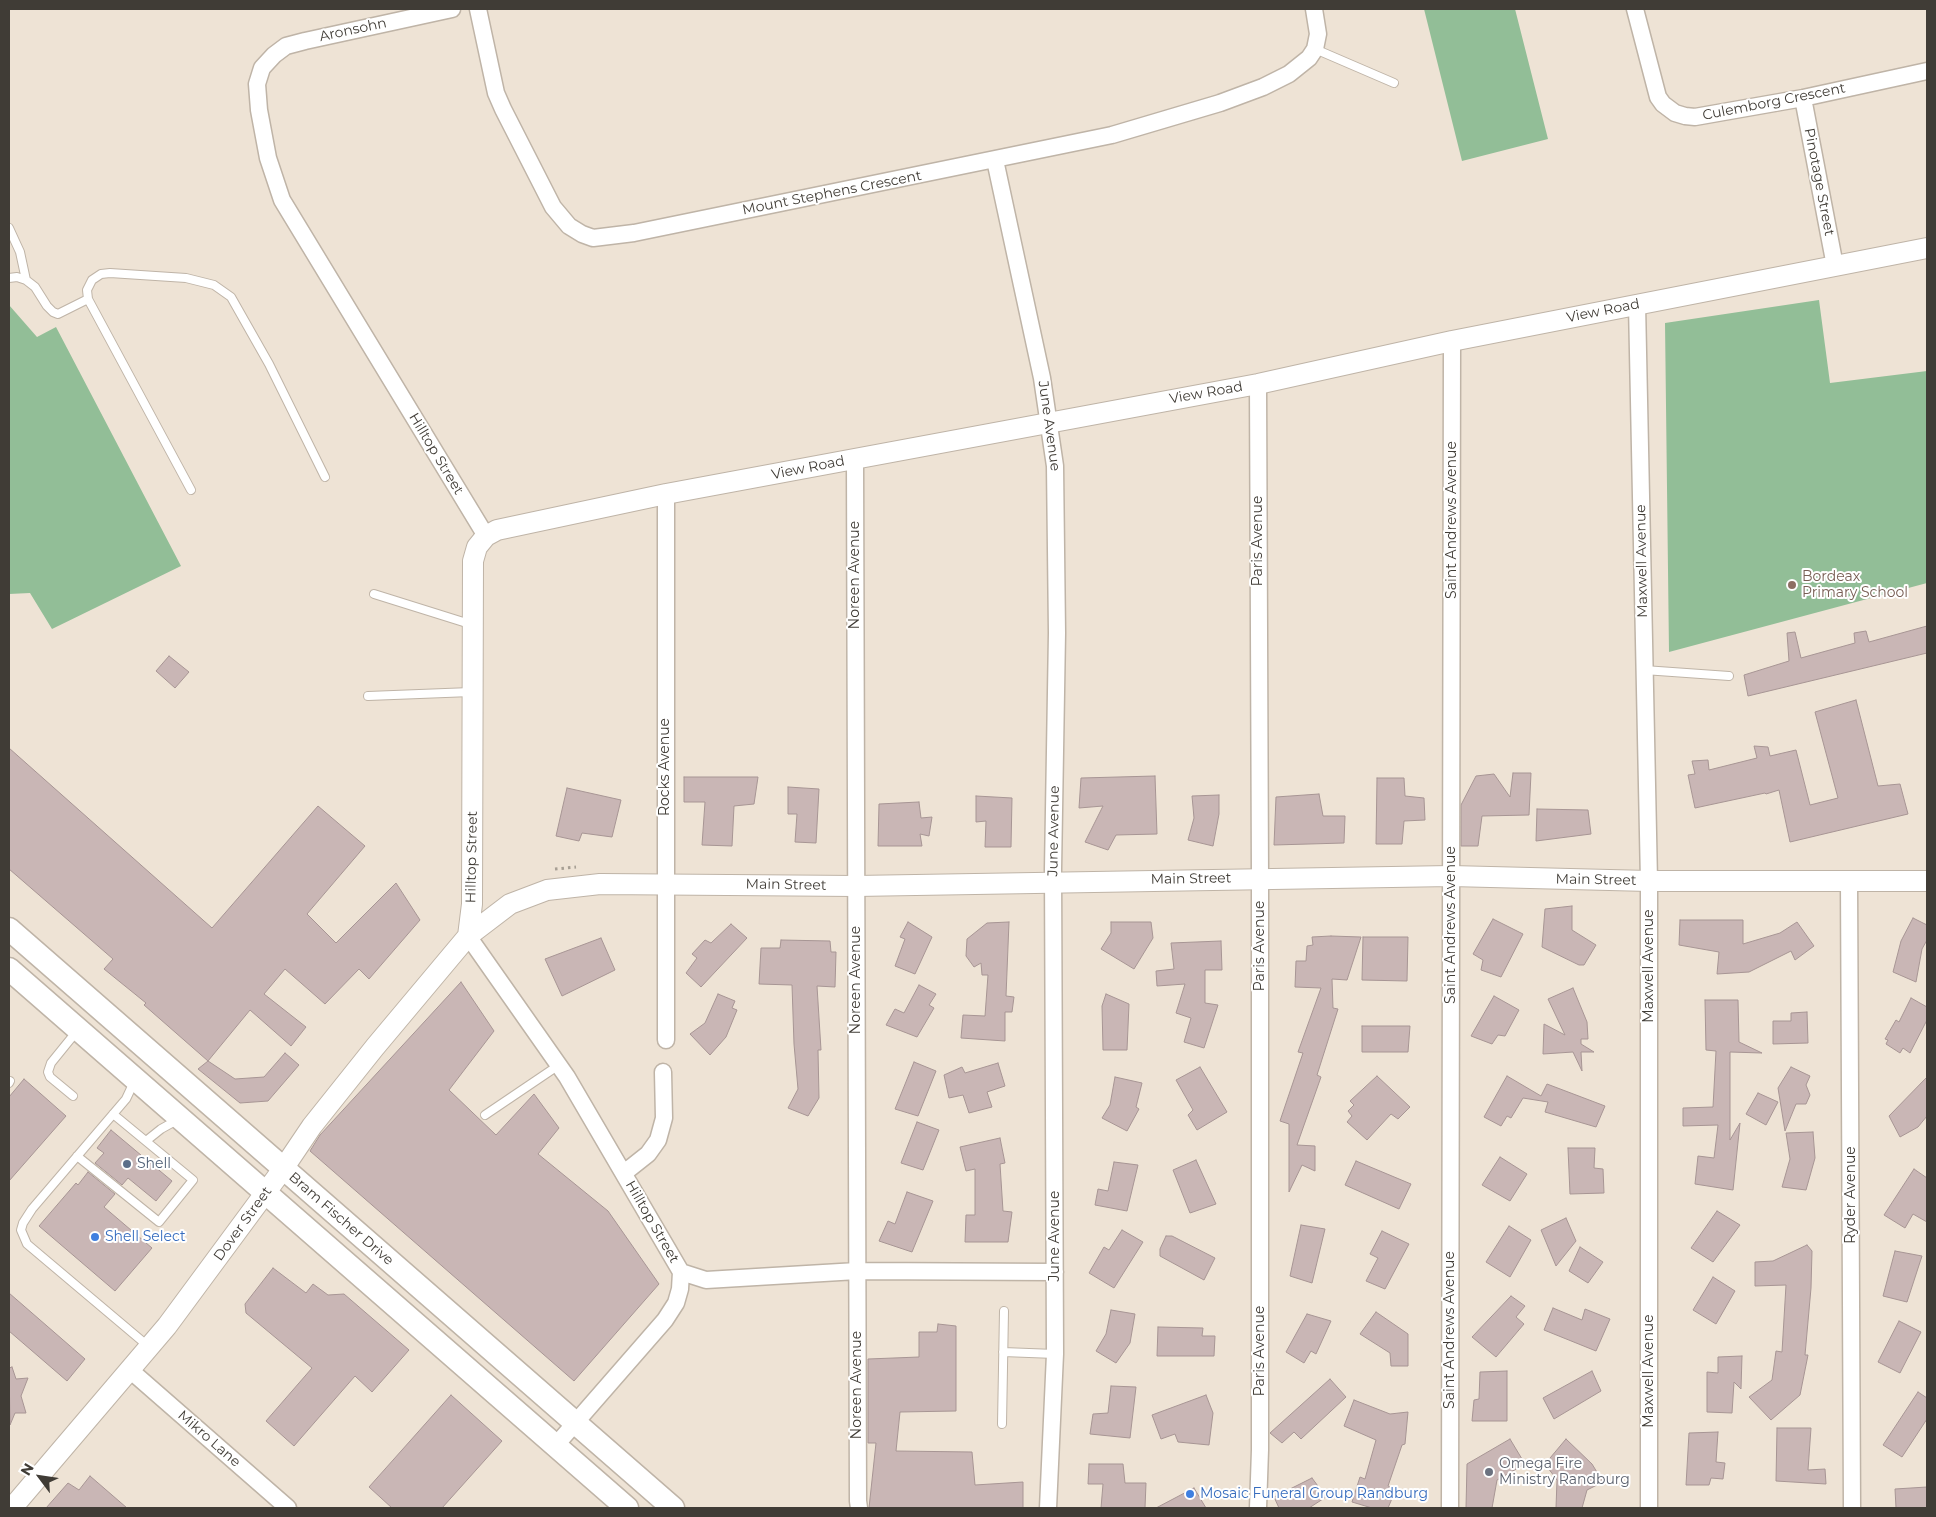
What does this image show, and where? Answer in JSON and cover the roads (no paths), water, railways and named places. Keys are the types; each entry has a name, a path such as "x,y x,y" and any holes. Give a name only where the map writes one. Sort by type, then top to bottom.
{"main road":[{"name":"Bram Fischer Drive","path":"9,929 673,1508"},
{"path":"9,970 627,1508"}],"street":[{"name":"Aronsohn","path":"262,68 286,46 305,40 452,9"},
{"name":"Mount Stephens Crescent","path":"478,9 496,93 552,207 569,226 593,238 634,233 1112,135 1220,103 1263,87 1290,74 1309,58 1315,49"},
{"path":"1314,9 1318,34 1315,49"},
{"name":"Culemborg Crescent","path":"1635,9 1656,90 1663,104 1674,113 1685,116 1696,117 1802,98 1927,72"},
{"name":"Hilltop Street","path":"262,68 258,84 259,110 268,158 282,200 486,536 477,547 473,561 472,904 468,936 559,1065 681,1272 706,1280 857,1271 1055,1272"},
{"name":"Pinotage Street","path":"1802,98 1835,266"},
{"name":"June Avenue","path":"995,160 1042,378 1056,466 1057,633 1053,882 1055,1354 1048,1508"},
{"name":"View Road","path":"486,536 497,530 666,494 1258,384 1452,341 1927,248"},
{"name":"Maxwell Avenue","path":"1637,304 1648,881 1649,1508"},
{"name":"Saint Andrews Avenue","path":"1450,1508 1452,341"},
{"name":"Paris Avenue","path":"1258,384 1260,878 1260,1450 1258,1508"},
{"name":"Noreen Avenue","path":"855,459 859,1505"},
{"name":"Rocks Avenue","path":"666,494 666,1040"},
{"name":"Main Street","path":"468,936 510,904 547,890 600,884 856,886 1451,876 1648,881 1927,882"},
{"name":"Ryder Avenue","path":"1849,881 1852,1508"},
{"name":"Dover Street","path":"12,1508 150,1347 265,1194 312,1126 468,936"},
{"path":"624,1173 648,1154 658,1140 664,1118 663,1072"},
{"path":"556,1446 665,1320 676,1303 680,1289 681,1272"},
{"name":"Mikro Lane","path":"130,1370 288,1508"}],"lane":[{"path":"1315,49 1394,83"},
{"path":"9,228 20,252 26,280"},
{"path":"191,490 88,299 87,290 92,280 101,274 186,278 214,286 231,297 269,364 325,477"},
{"path":"9,278 17,277 26,280 35,288 47,306 58,314 88,299"},
{"path":"374,594 473,625"},
{"path":"1644,670 1728,676"},
{"path":"368,696 473,692"},
{"path":"73,1096 50,1077 48,1072 51,1063 78,1029"},
{"path":"485,1115 559,1065"},
{"path":"135,1079 126,1099 32,1209 21,1230 27,1244 150,1347"},
{"path":"77,1156 158,1222 193,1180 113,1114"},
{"path":"146,1141 161,1129 181,1118"},
{"path":"1002,1424 1004,1311"},
{"path":"1003,1352 1055,1354"}],"place":[{"name":"Bordeax Primary School","path":"1792,585"},
{"name":"Shell","path":"127,1164"},
{"name":"Shell Select","path":"95,1237"},
{"name":"Omega Fire Ministry Randburg","path":"1489,1472"},
{"name":"Mosaic Funeral Group Randburg","path":"1190,1494"}]}
